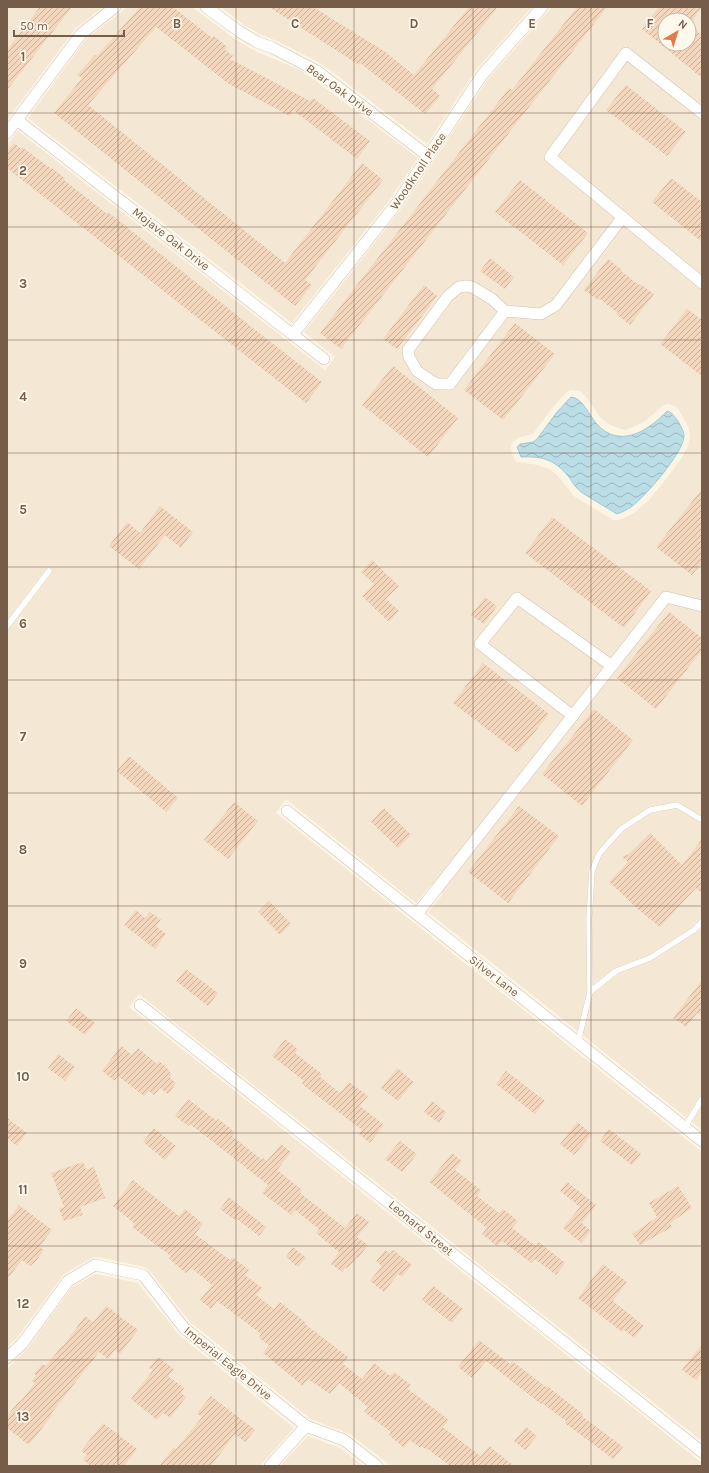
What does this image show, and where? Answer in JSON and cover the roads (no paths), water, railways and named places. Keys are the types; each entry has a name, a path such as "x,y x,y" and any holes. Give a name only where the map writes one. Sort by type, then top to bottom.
{"street":[{"path":"7,133 81,34 115,7"},
{"name":"Bear Oak Drive","path":"206,7 240,32 257,42 317,71 428,156"},
{"name":"Woodknoll Place","path":"293,334 397,203 482,75 542,7"},
{"path":"702,114 626,53 550,157 702,283"},
{"name":"Mojave Oak Drive","path":"17,120 324,359"},
{"path":"505,311 450,384 436,384 417,371 412,364 408,350 448,296 458,287 472,287 492,299 505,311 541,314 556,305 622,218"},
{"path":"417,914 666,597 702,606"},
{"path":"573,716 480,644 517,598 612,666"},
{"name":"Silver Lane","path":"287,810 702,1141"},
{"name":"Leonard Street","path":"140,1005 702,1452"},
{"name":"Imperial Eagle Drive","path":"7,1358 22,1344 68,1281 95,1265 143,1276 184,1328 306,1426 344,1440 377,1466"},
{"path":"270,1466 306,1426"}],"lane":[{"path":"7,626 49,571"},
{"path":"578,1042 590,992 588,919 592,871 599,854 621,829 650,810 677,805 702,820"},
{"path":"590,992 616,971 650,958 694,930 702,922"},
{"path":"685,1127 702,1099"}],"water":[{"path":"571,397 579,400 596,423 605,431 614,435 633,435 642,431 667,411 675,416 682,428 684,436 682,443 678,452 663,474 637,502 631,507 617,514 582,492 559,467 542,458 521,457 517,447 520,444 533,442 537,439 557,412"}]}
